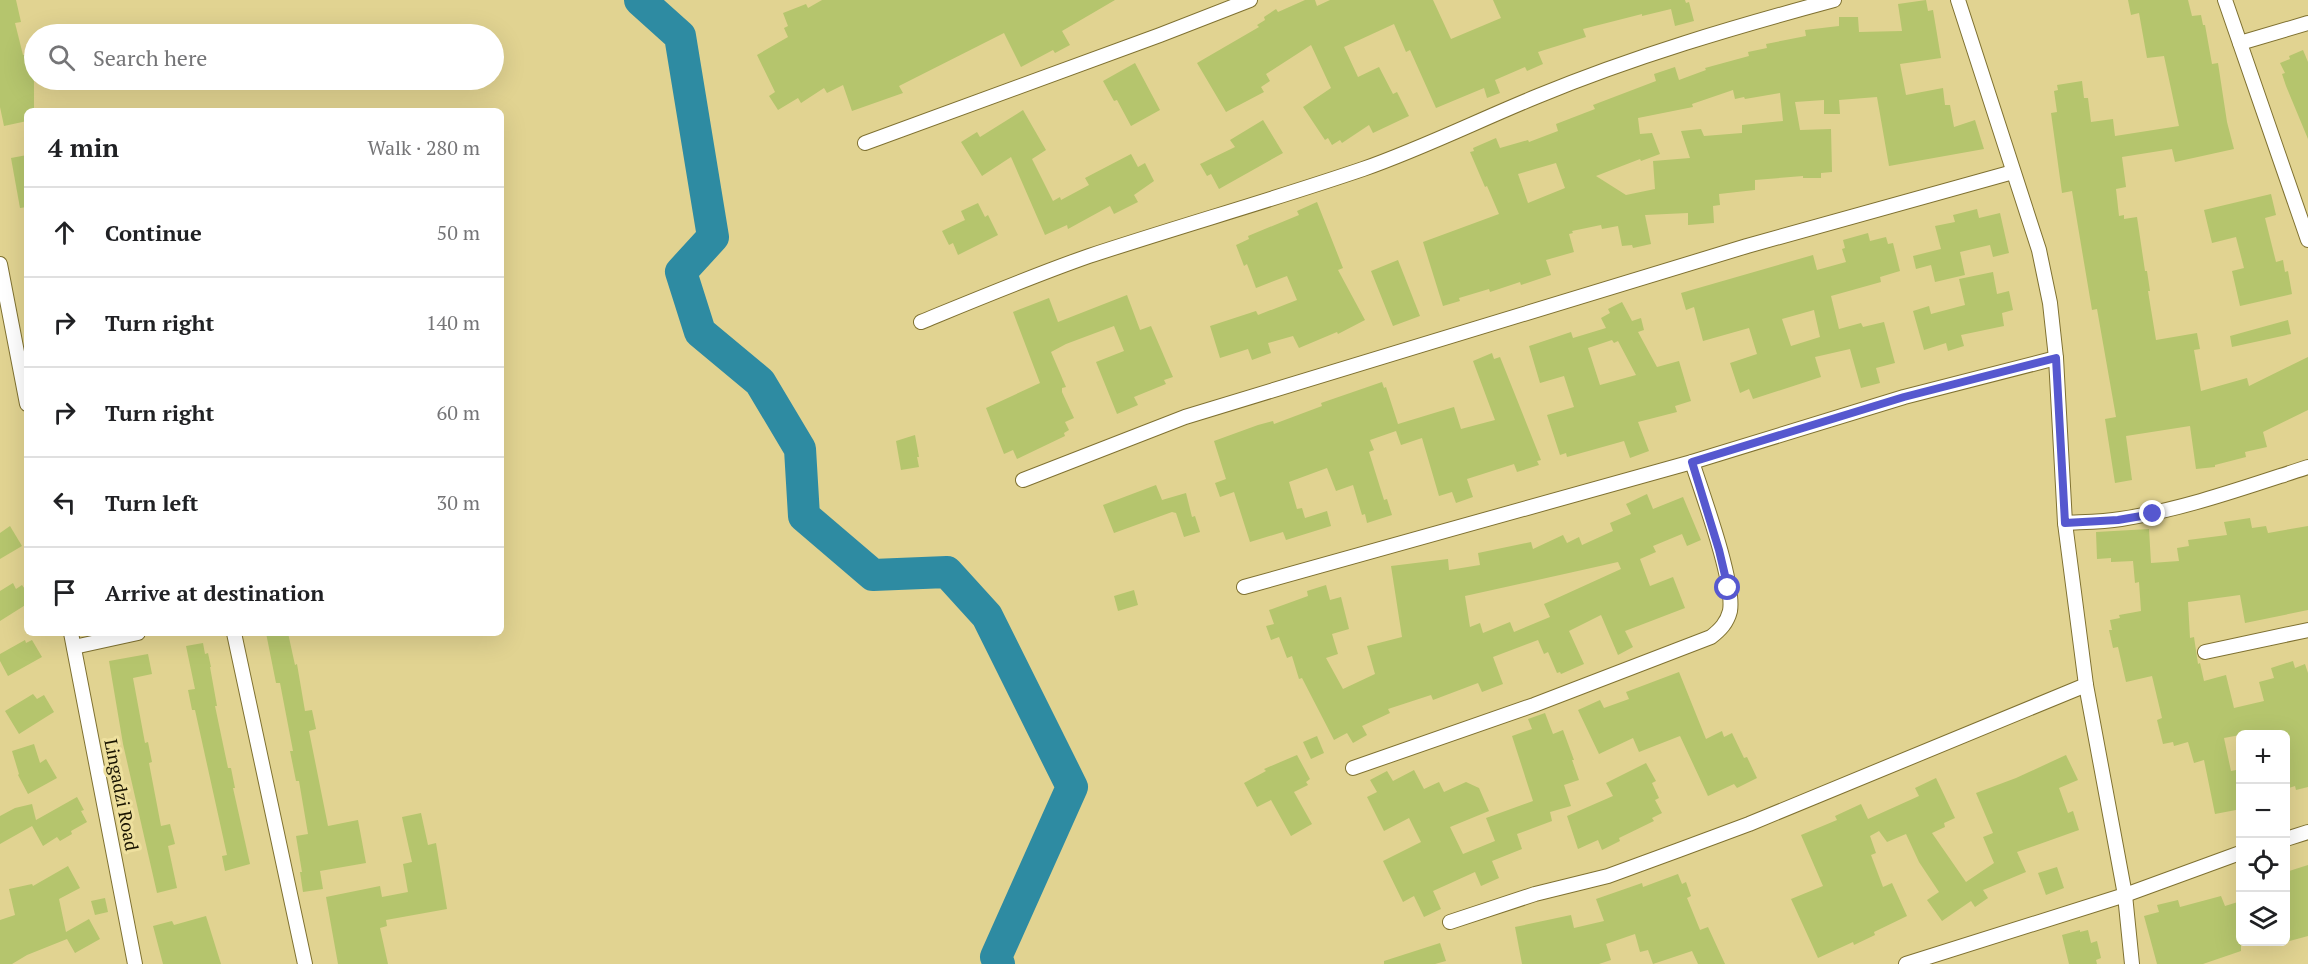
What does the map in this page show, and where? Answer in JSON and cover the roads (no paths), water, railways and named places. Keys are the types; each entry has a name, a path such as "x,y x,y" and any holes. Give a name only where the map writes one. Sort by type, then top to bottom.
{"street":[{"path":"865,143 1250,0"},
{"path":"921,322 1088,256 1364,168 1645,54 1834,0"},
{"path":"1958,0 2039,250 2045,277 2056,358 2065,523 2086,685 2125,895 2132,964"},
{"path":"2225,0 2308,237"},
{"path":"2240,43 2308,23"},
{"path":"1023,480 1196,414 1724,253 2013,172"},
{"path":"0,264 7,338 24,394"},
{"path":"1244,587 1692,462 1904,397 2056,358"},
{"path":"1353,768 1534,705 1711,637 1720,630 1729,613 1728,588 1692,462"},
{"path":"2065,523 2118,520 2153,514 2308,467"},
{"path":"2205,652 2308,630"},
{"path":"72,640 110,636"},
{"path":"235,636 305,964"},
{"name":"Lingadzi Road","path":"72,640 135,964"},
{"path":"1450,922 1535,894 1608,876 1689,846 2086,685"},
{"path":"2290,837 2308,832"},
{"path":"1906,964 2125,895 2236,855"}],"waterway":[{"path":"640,0 680,36 713,237 681,272 700,332 760,382 800,449 804,516 873,575 947,572 987,616 1072,787 996,957 999,964"}]}
